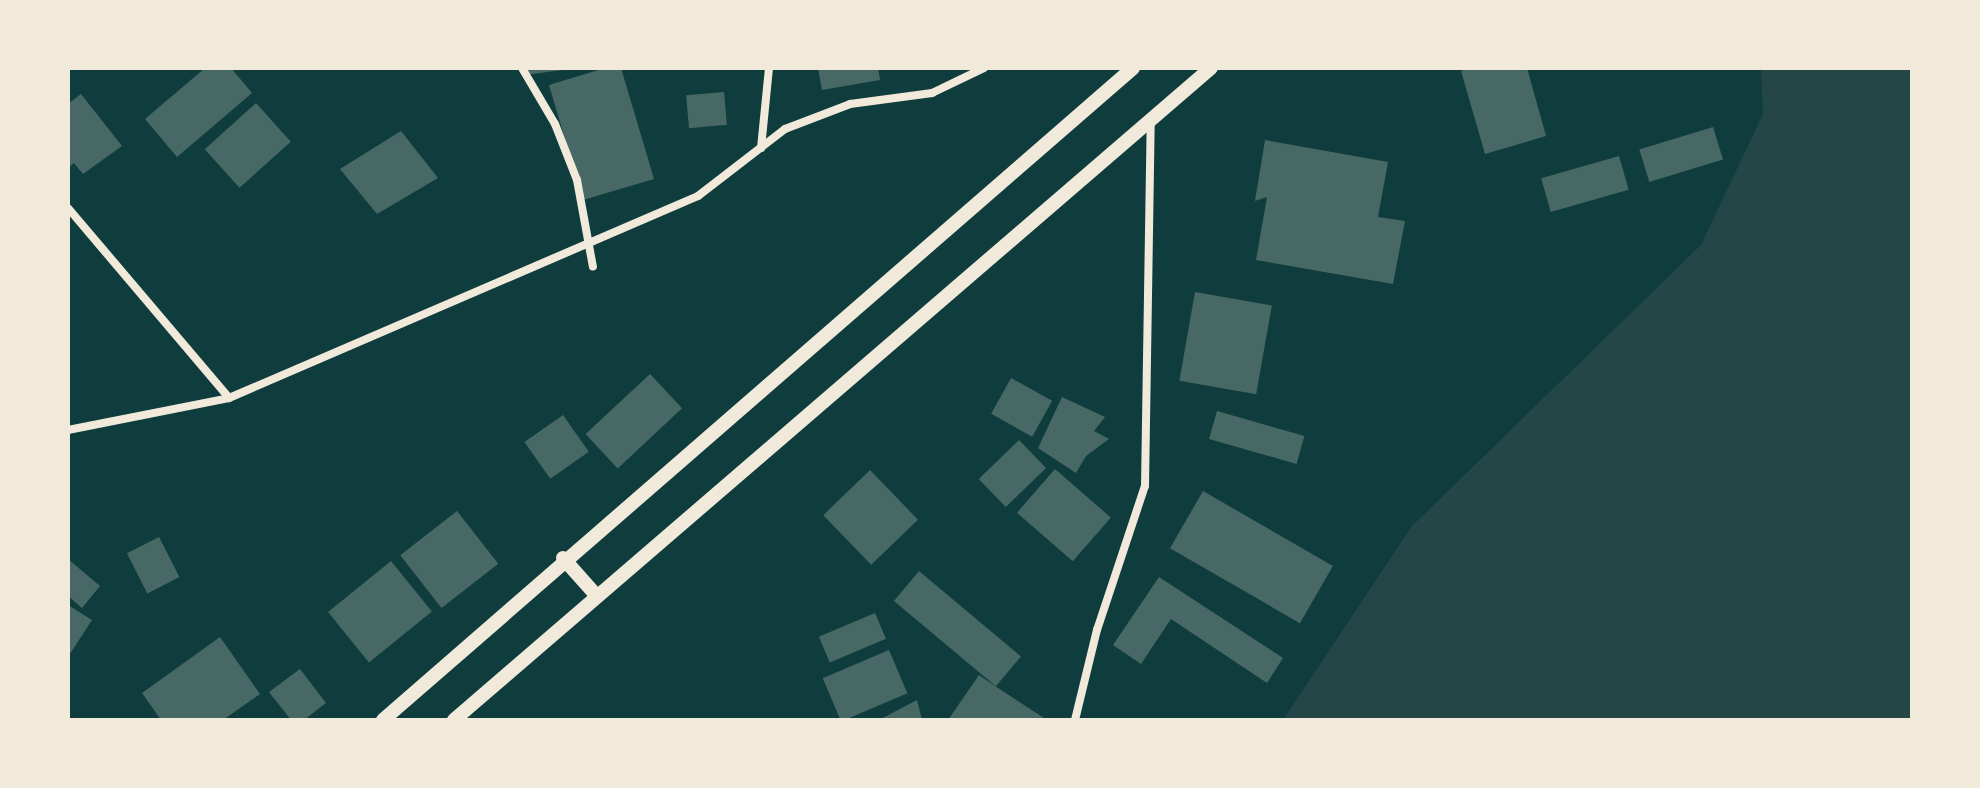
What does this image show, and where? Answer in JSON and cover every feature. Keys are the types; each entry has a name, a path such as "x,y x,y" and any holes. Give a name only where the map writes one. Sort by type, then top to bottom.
{"street":[{"path":"522,68 555,124 577,180 593,267"},
{"path":"761,148 769,68"},
{"path":"68,430 229,398 698,196 785,129 850,104 932,93 984,68"},
{"path":"383,720 563,558 1133,68"},
{"path":"454,720 1211,68"},
{"path":"1075,720 1097,630 1145,486 1151,119"},
{"path":"68,208 229,398"},
{"path":"563,558 596,595"}],"shaded area":[{"path":"1761,68 1912,68 1912,720 1283,720 1412,526 1701,245 1763,114"}],"building":[{"path":"205,68 231,68 252,93 177,157 145,119"},
{"path":"524,68 562,68 562,70 525,75"},
{"path":"605,68 621,68 654,179 583,200 549,85"},
{"path":"818,68 878,68 880,80 822,90"},
{"path":"1471,68 1527,68 1546,136 1485,154 1461,71"},
{"path":"724,92 727,125 689,128 686,95"},
{"path":"81,94 122,146 83,174 74,163 68,168 68,104"},
{"path":"256,103 291,142 240,188 205,149"},
{"path":"1713,127 1723,160 1649,182 1639,150"},
{"path":"401,131 438,178 377,214 340,169"},
{"path":"1265,140 1388,162 1378,217 1405,221 1393,284 1256,260 1267,197 1255,201"},
{"path":"1619,156 1629,190 1551,212 1541,178"},
{"path":"1195,292 1272,306 1256,394 1179,381"},
{"path":"650,374 682,408 618,468 586,434"},
{"path":"1011,378 1052,401 1032,437 991,414"},
{"path":"1062,397 1105,417 1094,431 1109,439 1086,456 1076,473 1038,448"},
{"path":"1217,411 1304,436 1296,464 1209,439"},
{"path":"563,415 589,452 550,479 524,442"},
{"path":"1019,440 1046,468 1006,507 979,479"},
{"path":"1055,469 1111,518 1073,561 1017,513"},
{"path":"870,470 918,520 871,565 823,515"},
{"path":"1203,491 1333,566 1300,623 1170,548"},
{"path":"457,511 498,564 442,608 400,555"},
{"path":"159,537 179,577 147,593 127,553"},
{"path":"68,559 100,586 82,608 68,596"},
{"path":"391,561 432,612 369,662 328,612"},
{"path":"919,571 1021,656 996,686 894,601"},
{"path":"1159,577 1283,658 1267,683 1171,619 1141,664 1113,645"},
{"path":"68,605 92,620 68,657"},
{"path":"875,613 886,639 830,663 819,637"},
{"path":"220,637 260,694 223,720 161,720 142,693"},
{"path":"889,650 907,693 840,720 823,678"},
{"path":"300,669 326,703 304,720 291,720 269,692"},
{"path":"979,675 995,686 1047,720 948,720"},
{"path":"917,700 922,720 879,720"}]}
